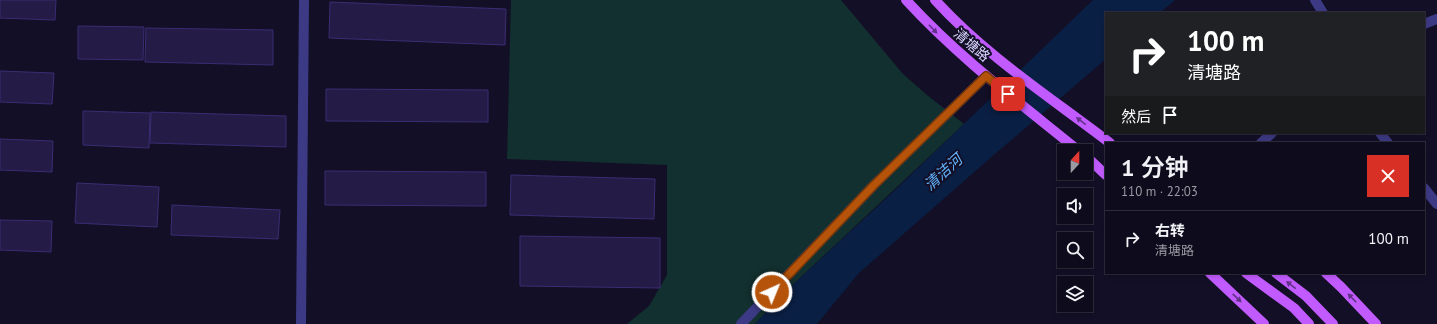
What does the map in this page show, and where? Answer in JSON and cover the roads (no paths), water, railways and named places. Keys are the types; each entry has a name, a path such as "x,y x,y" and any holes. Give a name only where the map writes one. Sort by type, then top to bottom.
{"main road":[{"name":"清塘路","path":"906,0 941,37 986,76 1070,144"},
{"name":"清塘路","path":"935,0 967,32 1010,68 1108,141"},
{"path":"1093,161 1105,170"},
{"path":"1093,163 1105,174"},
{"path":"1211,274 1264,324"},
{"path":"1247,274 1294,308 1309,324"},
{"path":"1277,274 1306,296 1333,324"},
{"path":"1327,274 1376,324"}],"street":[{"path":"301,324 304,0"},
{"path":"1315,0 1322,12"},
{"path":"1425,24 1437,19"},
{"path":"741,324 874,185 986,76"},
{"path":"1262,142 1271,134"},
{"path":"1381,134 1387,142"},
{"path":"1425,189 1437,204"}],"water":[{"name":"清洁河","path":"1093,0 1175,0 1161,12 1105,12 1105,60 859,273 817,324 755,324 784,293 892,193"}]}
